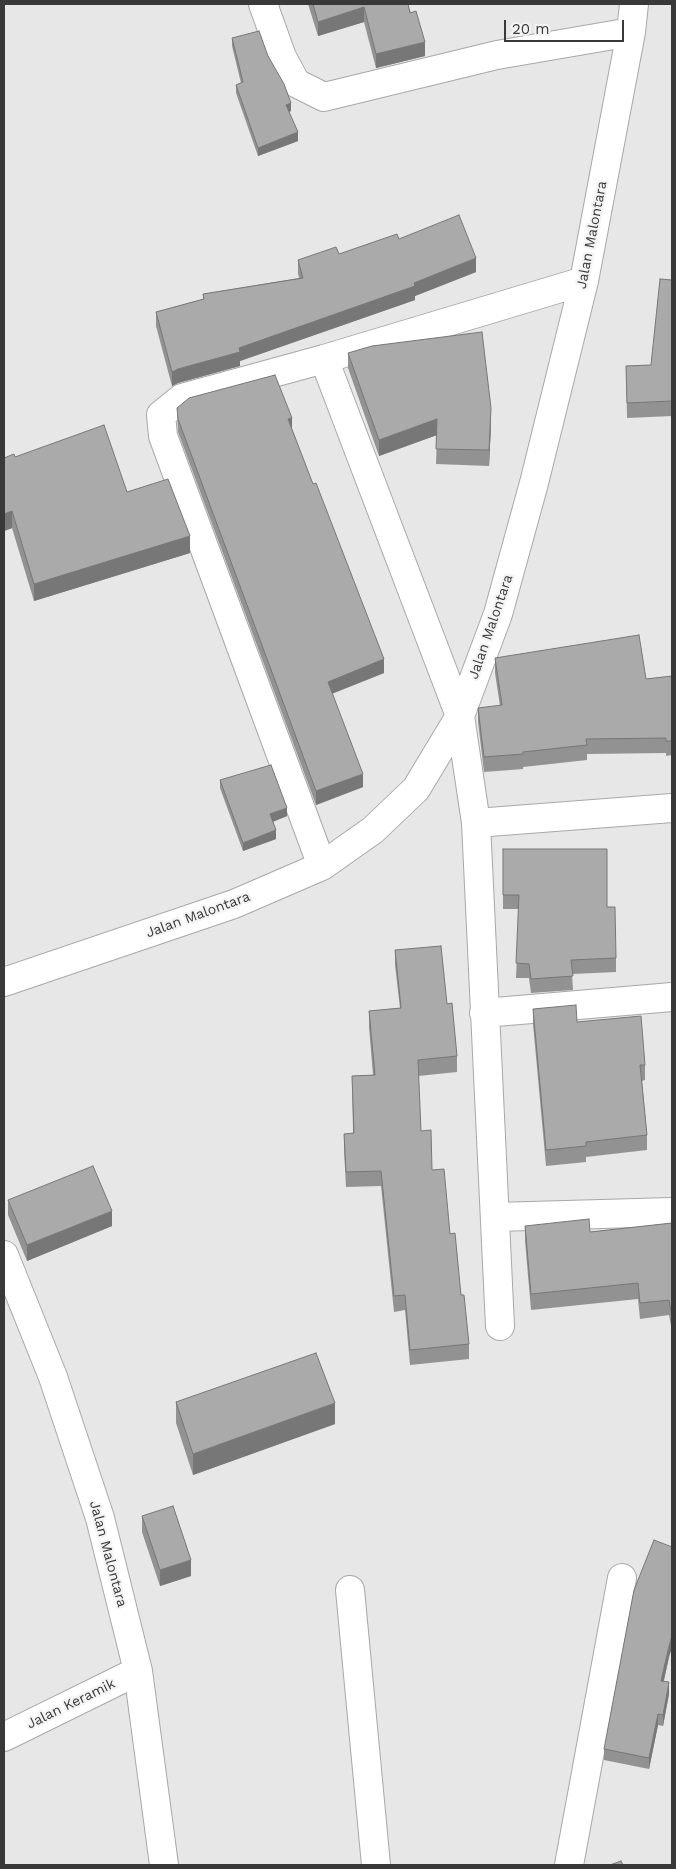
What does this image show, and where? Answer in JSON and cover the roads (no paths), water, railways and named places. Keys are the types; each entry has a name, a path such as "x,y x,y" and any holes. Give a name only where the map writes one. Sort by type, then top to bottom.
{"street":[{"path":"263,4 282,57 296,83 324,97 497,55 631,32"},
{"name":"Jalan Malontara","path":"4,982 234,904 322,866 373,830 416,789 460,716 498,614 534,483 584,281 631,32 634,4"},
{"path":"322,866 163,436 161,415 182,398 324,359 584,281"},
{"path":"324,359 460,716 476,823 500,1326"},
{"path":"476,823 672,808"},
{"path":"484,1013 672,997"},
{"path":"496,1217 672,1212"},
{"name":"Jalan Malontara","path":"4,1255 53,1377 100,1518 138,1671 164,1865"},
{"path":"569,1865 622,1578"},
{"path":"350,1590 376,1865"},
{"name":"Jalan Keramik","path":"4,1738 138,1671"}]}
